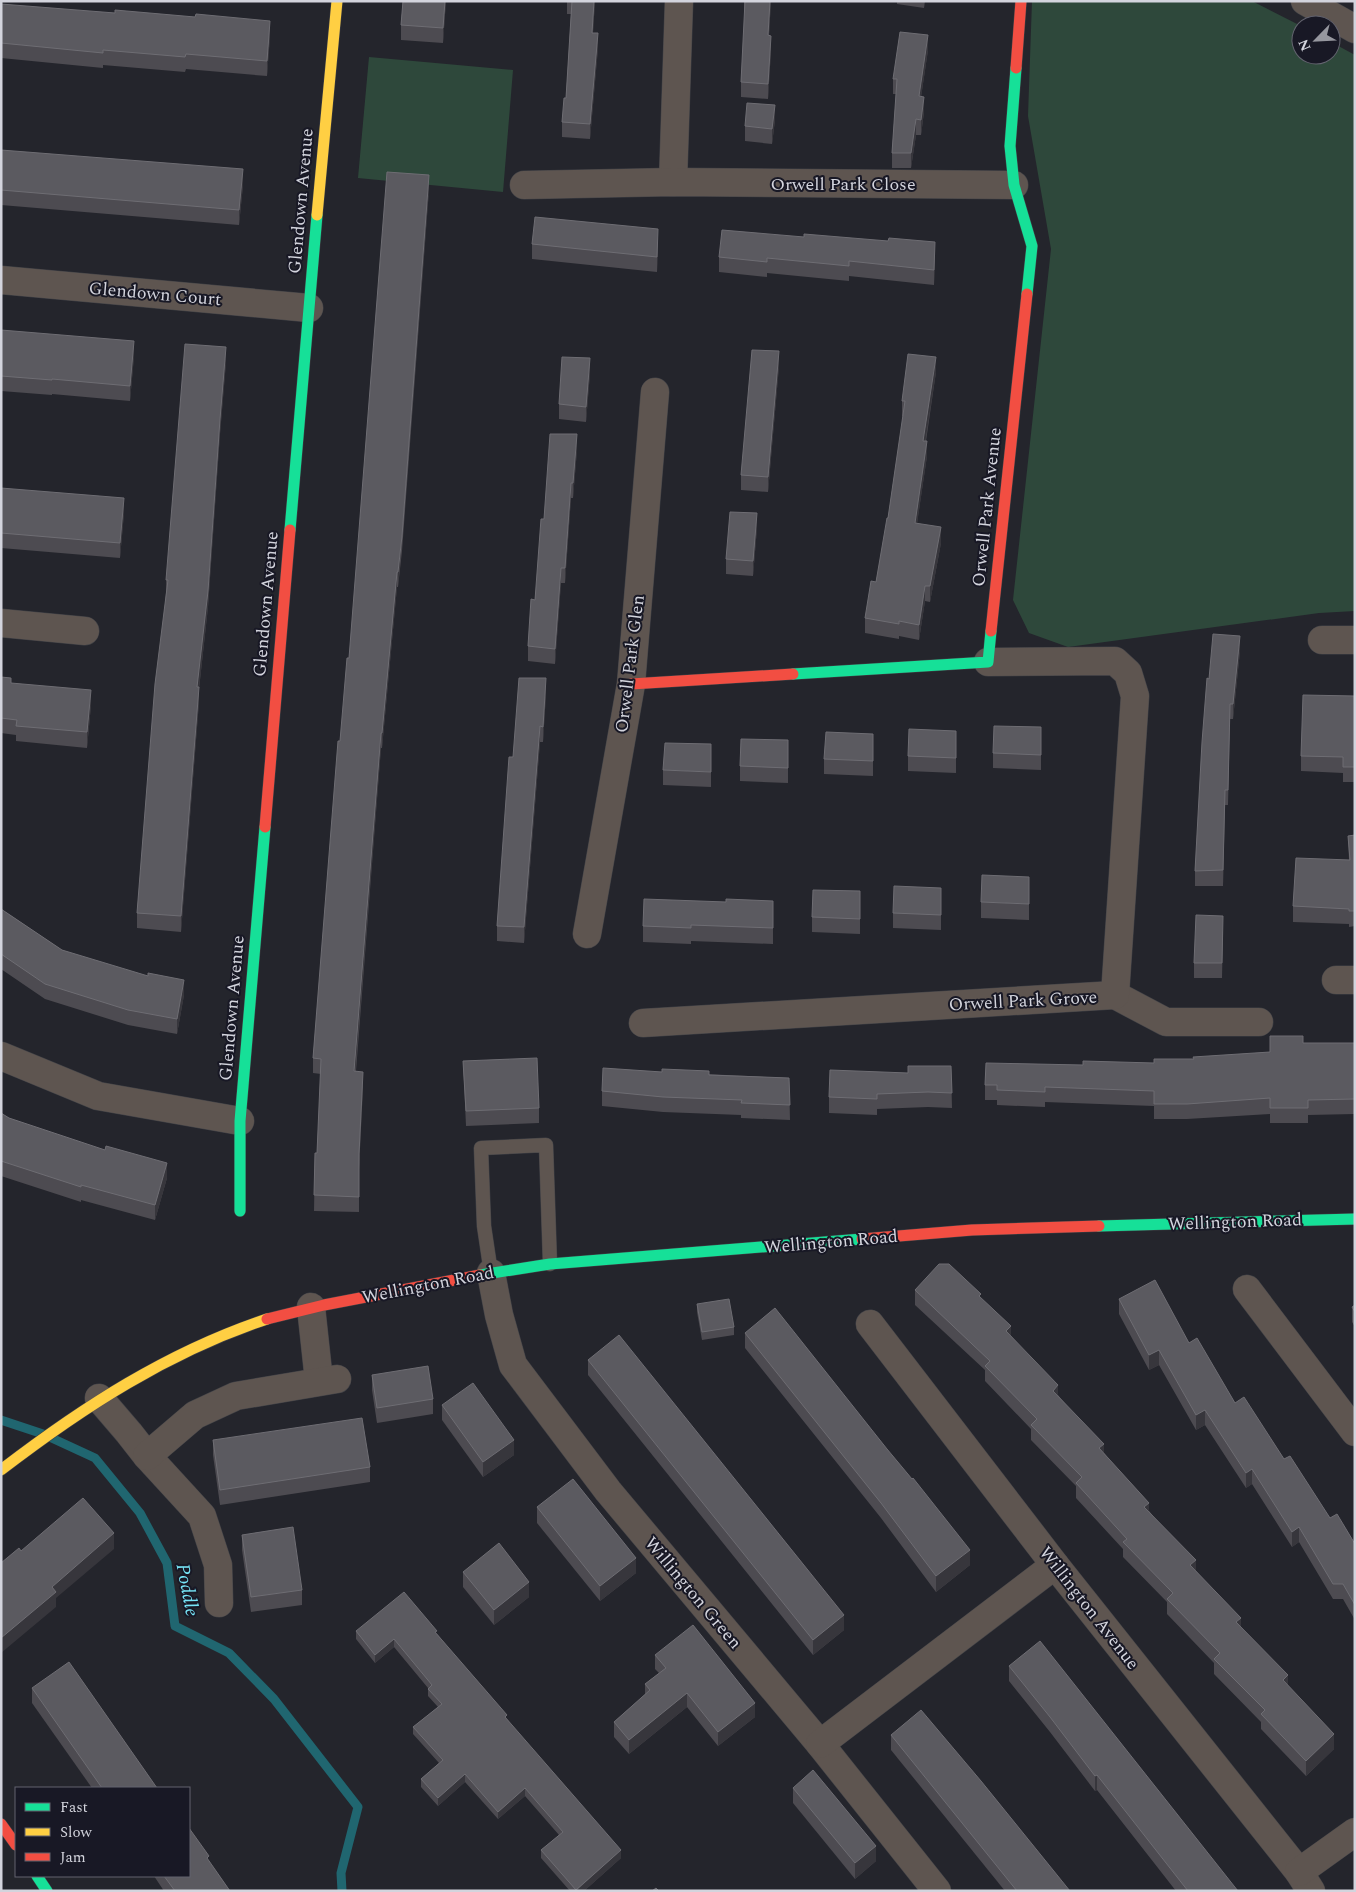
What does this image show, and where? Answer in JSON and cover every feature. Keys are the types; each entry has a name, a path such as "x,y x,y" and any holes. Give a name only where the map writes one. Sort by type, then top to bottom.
{"street":[{"name":"Glendown Avenue","path":"240,1211 240,1121 337,1"},
{"path":"673,182 679,1"},
{"name":"Orwell Park Avenue","path":"988,662 1032,246 1014,185 1010,146 1020,1"},
{"path":"1305,1 1355,29"},
{"name":"Orwell Park Close","path":"524,185 673,182 1014,185"},
{"name":"Glendown Court","path":"1,280 309,308"},
{"name":"Orwell Park Glen","path":"587,934 631,684 655,392"},
{"path":"1,623 85,631"},
{"path":"1322,640 1355,640"},
{"name":"Orwell Park Grove","path":"643,1023 1115,995 1134,696 1128,673 1115,661 988,662"},
{"path":"631,684 988,662"},
{"path":"1115,995 1166,1022 1259,1022"},
{"path":"1,1056 98,1096 240,1121"},
{"name":"Wellington Road","path":"1,1470 99,1398 155,1367 219,1337 266,1320 311,1307 491,1273 550,1264 972,1230 1355,1219"},
{"name":"Willington Green","path":"491,1273 499,1315 513,1365 608,1491 820,1744 937,1891"},
{"path":"1247,1289 1355,1432"},
{"path":"147,1456 195,1416 236,1396 293,1388 328,1380 311,1307"},
{"name":"Willington Avenue","path":"870,1324 1055,1565 1305,1882"},
{"path":"99,1398 147,1456 202,1516 218,1565 219,1603"},
{"path":"820,1744 1055,1565"},
{"path":"1,1824 15,1845"},
{"path":"1305,1882 1355,1832"},
{"path":"38,1877 47,1891"}],"lane":[{"path":"491,1273 484,1226 481,1148 546,1145 550,1264"}],"green space":[{"path":"1032,1 1252,1 1291,21 1291,65 1341,65 1341,47 1355,55 1355,611 1319,613 1068,647 1029,633 1013,600 1051,249 1028,116"},
{"path":"369,57 513,70 503,192 358,178"}],"building":[{"path":"403,1 445,1 443,28 401,25"},
{"path":"572,1 594,1 592,33 598,33 590,124 562,122 564,98 566,98"},
{"path":"745,1 770,1 768,35 771,36 768,84 741,82"},
{"path":"1,4 115,13 115,10 195,17 196,14 270,21 267,61 186,54 185,57 103,50 103,53 1,43"},
{"path":"900,32 928,35 919,96 924,97 921,120 916,119 911,153 892,153 897,79 893,79"},
{"path":"747,103 775,105 772,129 745,126"},
{"path":"1,150 243,169 239,210 1,190"},
{"path":"387,172 429,175 402,536 381,733 354,1071 363,1072 359,1197 314,1195 321,1059 313,1058 338,741 340,741 347,658 349,658"},
{"path":"535,217 658,229 657,257 532,244"},
{"path":"722,230 804,237 804,234 888,241 889,238 935,242 934,270 849,261 849,266 767,258 767,262 719,257"},
{"path":"1,330 134,341 130,386 1,376"},
{"path":"185,344 226,347 208,591 197,687 199,687 181,916 137,913 155,684 168,580 166,580"},
{"path":"752,350 779,351 768,477 741,475"},
{"path":"908,354 936,357 923,441 927,441 915,523 941,527 930,586 925,586 919,625 899,621 899,624 865,618 871,581 876,582 888,518 905,401 902,401"},
{"path":"562,357 590,358 586,407 559,404"},
{"path":"550,434 577,434 573,483 571,483 565,568 561,568 555,649 528,646 531,599 535,600 541,519 544,519"},
{"path":"1,488 124,498 120,543 1,533"},
{"path":"730,512 757,513 753,561 726,559"},
{"path":"1213,634 1240,636 1233,704 1230,704 1228,790 1225,790 1223,870 1195,871 1202,742 1207,678 1209,679"},
{"path":"1,677 11,678 11,683 91,690 87,732 16,726 17,720 1,718"},
{"path":"519,678 546,678 543,727 540,726 524,927 497,926 509,757 513,757"},
{"path":"1303,695 1355,696 1355,767 1343,767 1343,757 1301,756"},
{"path":"994,726 1041,727 1041,755 993,753"},
{"path":"909,729 956,731 956,758 908,756"},
{"path":"826,732 873,734 873,761 824,759"},
{"path":"741,739 788,740 788,768 740,766"},
{"path":"665,743 711,744 711,772 663,770"},
{"path":"1355,835 1355,911 1349,911 1349,909 1293,906 1296,858 1350,860 1348,836"},
{"path":"982,875 1029,877 1029,904 981,902"},
{"path":"894,886 941,888 941,915 893,913"},
{"path":"813,890 860,891 860,919 812,917"},
{"path":"644,899 726,902 726,899 773,901 773,928 691,925 691,928 643,926"},
{"path":"1,909 62,950 148,976 148,973 184,980 177,1019 128,1010 45,984 1,954"},
{"path":"1196,915 1223,916 1222,963 1194,963"},
{"path":"1270,1036 1303,1036 1303,1043 1355,1043 1355,1099 1308,1100 1308,1108 1270,1108 1270,1098 1187,1104 1154,1104 1154,1091 1045,1087 1045,1092 997,1090 997,1085 985,1085 986,1063 1083,1065 1083,1061 1154,1063 1154,1059 1194,1059 1193,1057 1270,1052"},
{"path":"537,1058 539,1108 466,1111 463,1061"},
{"path":"908,1066 951,1066 952,1093 877,1094 877,1099 829,1097 830,1070 908,1073"},
{"path":"603,1068 662,1072 662,1069 709,1071 709,1075 789,1078 790,1105 741,1103 742,1100 663,1097 602,1091"},
{"path":"1,1113 9,1118 105,1150 106,1146 167,1163 155,1205 81,1185 81,1187 1,1161"},
{"path":"939,1264 949,1264 1011,1326 1006,1331 1058,1385 1053,1391 1104,1444 1099,1448 1149,1503 1144,1507 1196,1560 1190,1565 1241,1618 1236,1622 1288,1675 1283,1680 1334,1734 1306,1761 1261,1714 1265,1710 1214,1659 1220,1653 1167,1599 1173,1593 1123,1542 1127,1539 1076,1483 1082,1477 1031,1425 1037,1419 985,1366 990,1361 915,1290"},
{"path":"1155,1280 1189,1343 1197,1338 1235,1403 1244,1397 1284,1459 1290,1456 1330,1518 1337,1514 1355,1544 1355,1605 1343,1584 1333,1584 1299,1527 1292,1532 1252,1469 1246,1473 1205,1410 1196,1415 1159,1350 1149,1355 1119,1299"},
{"path":"729,1299 734,1327 702,1332 697,1304"},
{"path":"775,1308 970,1550 936,1576 881,1503 745,1333"},
{"path":"619,1335 844,1615 813,1640 588,1360"},
{"path":"428,1366 433,1399 377,1408 372,1375"},
{"path":"473,1383 514,1440 483,1462 442,1405"},
{"path":"362,1418 370,1467 220,1490 213,1440"},
{"path":"573,1479 636,1558 600,1586 537,1507"},
{"path":"83,1498 114,1533 52,1587 56,1592 1,1638 1,1563 19,1548 21,1551"},
{"path":"293,1527 302,1590 251,1597 242,1535"},
{"path":"499,1543 529,1582 494,1610 463,1572"},
{"path":"404,1592 437,1631 435,1632 507,1715 505,1717 621,1850 576,1890 541,1850 563,1832 525,1788 498,1812 465,1774 438,1798 421,1779 443,1760 413,1727 442,1704 428,1689 432,1685 394,1639 375,1655 356,1631"},
{"path":"693,1625 755,1703 718,1732 687,1693 629,1740 614,1722 650,1690 645,1684 666,1668 655,1655"},
{"path":"1040,1641 1238,1891 1188,1891 1097,1775 1095,1776 1009,1666"},
{"path":"69,1662 156,1787 101,1787 32,1688"},
{"path":"921,1710 1070,1891 1017,1891 891,1735"},
{"path":"813,1770 876,1846 855,1863 793,1788"},
{"path":"190,1829 230,1891 175,1891 165,1877 190,1877"}],"waterway":[{"name":"Poddle","path":"1,1420 43,1434 95,1458 140,1513 167,1563 175,1626 229,1653 274,1699 358,1807 341,1873 342,1891"}],"traffic: fast":[{"path":"1016,68 1010,146 1014,185 1032,246 1027,294"},
{"path":"290,530 317,215"},
{"path":"793,674 988,662 991,631"},
{"path":"240,1211 240,1121 265,827"},
{"path":"1099,1226 1355,1219"},
{"path":"480,1275 550,1264 862,1239"},
{"path":"38,1877 47,1891"}],"traffic: slow":[{"path":"317,215 337,1"},
{"path":"1,1470 63,1424 128,1383 195,1348 267,1319"}],"traffic: jam":[{"path":"1016,68 1021,1"},
{"path":"991,631 1027,294"},
{"path":"265,827 290,530"},
{"path":"631,684 793,674"},
{"path":"862,1239 972,1230 1099,1226"},
{"path":"267,1319 324,1305 480,1275"},
{"path":"1,1824 15,1844"}]}
